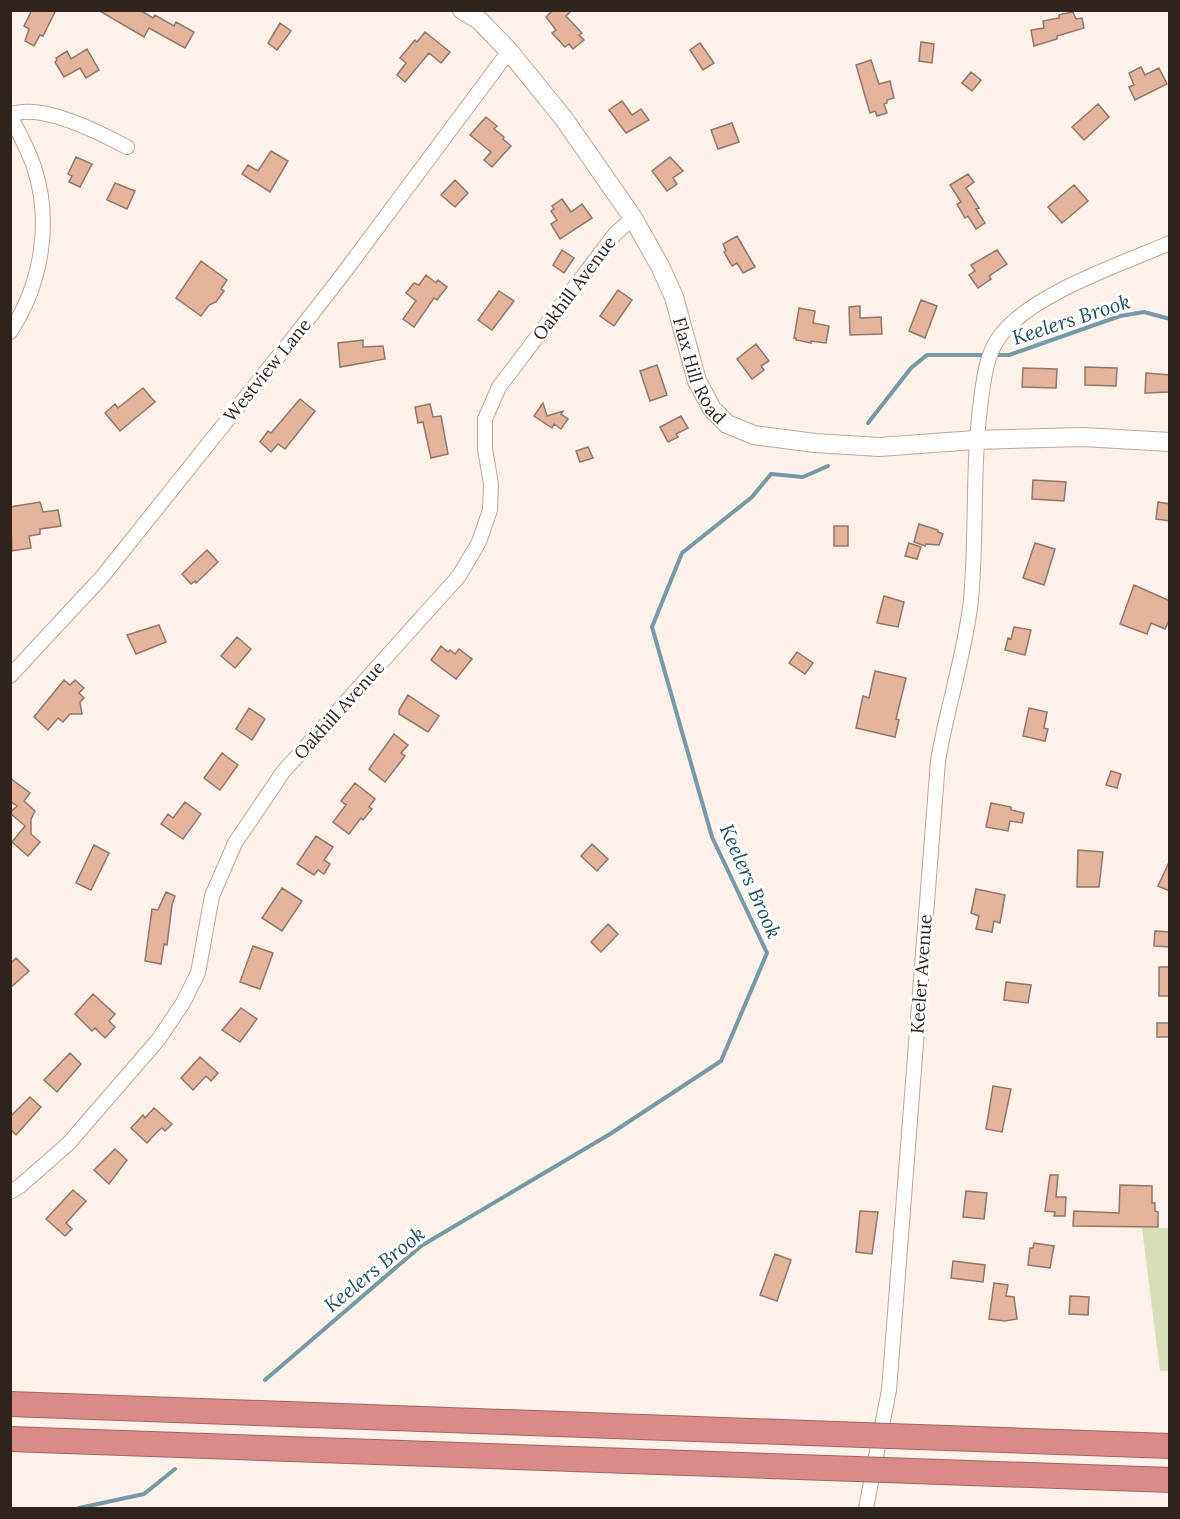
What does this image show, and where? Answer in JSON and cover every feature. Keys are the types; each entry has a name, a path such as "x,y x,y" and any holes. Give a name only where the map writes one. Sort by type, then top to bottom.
{"highway":[{"path":"10,1404 1170,1446"},
{"path":"10,1440 1170,1480"}],"main road":[{"name":"Flax Hill Road","path":"462,10 479,20 510,51 564,119 633,218 660,266 674,297 697,381 712,409 727,424 754,435 815,443 879,447 975,440 1083,437 1170,442"}],"street":[{"name":"Westview Lane","path":"10,676 102,577 344,274 510,51"},
{"path":"10,332 22,311 37,273 42,209 35,170 26,146 10,116 21,111 48,115 98,132 127,147"},
{"name":"Oakhill Avenue","path":"10,1192 68,1144 158,1040 183,1003 198,973 212,896 235,843 283,772 459,576 479,542 490,510 491,484 485,449 485,419 499,387 615,234 633,218"},
{"name":"Keeler Avenue","path":"866,1509 889,1390 938,760 970,601 975,440 985,365 999,337 1017,317 1047,297 1170,243"}],"green space":[{"path":"1142,1228 1169,1228 1169,1371 1160,1371"}],"building":[{"path":"32,10 56,10 43,36 40,35 34,46 25,41 29,29 24,26"},
{"path":"98,10 140,10 153,18 155,15 174,26 176,22 194,32 185,48 149,28 144,37"},
{"path":"553,10 572,10 566,16 582,33 579,35 584,40 573,49 569,44 565,47 552,33 556,30 546,17"},
{"path":"1073,12 1076,19 1082,18 1084,28 1034,46 1031,30 1044,28 1043,21"},
{"path":"280,23 291,31 277,50 268,43"},
{"path":"425,32 450,52 441,63 429,53 405,82 397,75 406,63 400,58"},
{"path":"921,42 934,44 932,63 919,61"},
{"path":"700,43 714,63 703,70 690,50"},
{"path":"87,49 99,70 86,78 80,68 64,77 55,62 56,58 67,51 71,59"},
{"path":"871,60 879,84 890,81 894,98 887,100 884,104 887,113 877,116 875,111 870,113 856,65"},
{"path":"1141,67 1145,75 1159,68 1167,84 1135,100 1129,87 1134,85 1129,73"},
{"path":"971,72 981,80 972,91 962,83"},
{"path":"622,101 632,115 641,109 649,120 626,133 609,110"},
{"path":"1098,104 1109,117 1084,140 1072,127"},
{"path":"486,117 497,126 494,129 511,146 492,167 484,160 491,152 470,135"},
{"path":"732,123 739,142 718,149 711,130"},
{"path":"271,151 288,161 270,192 242,174 248,165 258,171"},
{"path":"76,157 92,164 80,187 69,182 72,176 68,174"},
{"path":"670,157 683,171 673,178 677,184 667,191 652,171"},
{"path":"968,174 974,182 966,188 979,208 976,209 985,223 976,229 968,216 965,218 957,204 961,202 950,185"},
{"path":"455,180 468,193 455,207 441,195"},
{"path":"115,183 135,191 127,209 107,200"},
{"path":"1074,185 1088,201 1062,223 1048,207"},
{"path":"562,199 571,212 582,204 592,218 560,239 551,224 557,220 551,211 554,209 552,206"},
{"path":"737,236 755,267 743,273 737,263 732,266 724,252 726,251 723,244"},
{"path":"562,250 574,258 564,273 553,265"},
{"path":"997,250 1007,264 989,276 991,279 978,288 969,275 975,271 971,265"},
{"path":"201,261 227,280 221,289 224,291 201,316 176,298"},
{"path":"426,275 436,283 438,280 447,287 437,300 434,298 414,327 403,319 416,301 406,293 414,283 419,285"},
{"path":"618,290 632,300 614,326 600,316"},
{"path":"499,291 514,301 492,330 478,320"},
{"path":"921,300 937,306 925,338 909,331"},
{"path":"860,306 860,318 881,317 882,334 850,335 849,307"},
{"path":"799,308 815,311 813,323 829,326 826,343 811,341 811,343 794,338"},
{"path":"363,340 363,347 383,346 385,359 340,367 338,343"},
{"path":"756,344 769,361 761,366 764,370 752,379 737,359"},
{"path":"657,365 667,395 650,401 640,371"},
{"path":"1085,367 1117,368 1116,386 1085,385"},
{"path":"1023,368 1057,369 1056,388 1022,387"},
{"path":"1146,373 1170,375 1170,392 1145,393"},
{"path":"143,388 155,402 120,431 105,413 115,404 118,408"},
{"path":"300,399 315,411 285,449 278,444 271,452 260,442 268,431 271,433"},
{"path":"543,403 547,416 563,411 561,414 568,419 561,429 554,424 552,428 534,416"},
{"path":"430,404 433,417 441,416 448,454 431,458 423,422 418,423 415,407"},
{"path":"681,416 688,428 676,434 678,437 668,442 660,427"},
{"path":"588,447 593,458 580,462 576,451"},
{"path":"1033,480 1066,482 1064,501 1032,499"},
{"path":"40,502 43,512 58,510 61,526 40,529 40,534 29,536 31,548 12,551 10,507"},
{"path":"1158,502 1170,504 1170,521 1156,519"},
{"path":"919,524 943,534 939,545 926,544 925,546 914,542"},
{"path":"834,526 848,526 848,546 834,546"},
{"path":"909,543 921,547 917,559 905,556"},
{"path":"1035,543 1055,549 1044,585 1023,578"},
{"path":"207,550 218,562 196,583 195,581 191,584 182,574"},
{"path":"1134,585 1170,601 1170,618 1165,629 1151,623 1147,634 1120,624"},
{"path":"884,596 904,602 898,627 877,623"},
{"path":"159,625 166,642 136,654 127,635"},
{"path":"1014,627 1031,630 1025,655 1005,650"},
{"path":"237,637 251,649 235,668 221,656"},
{"path":"441,646 455,654 459,649 472,659 456,679 431,660"},
{"path":"797,652 813,663 805,674 789,663"},
{"path":"875,671 906,678 896,719 899,720 895,737 856,728 863,696 869,698"},
{"path":"64,680 70,685 75,680 84,688 79,693 84,698 80,702 82,714 70,714 63,722 58,718 48,730 34,717"},
{"path":"408,695 439,716 428,732 399,714"},
{"path":"249,708 265,719 252,740 236,729"},
{"path":"1029,708 1047,712 1044,728 1048,729 1045,741 1023,736"},
{"path":"394,734 408,745 401,753 405,756 385,782 369,769"},
{"path":"222,753 238,765 220,790 204,778"},
{"path":"1111,771 1121,774 1117,788 1106,785"},
{"path":"10,778 30,793 24,801 35,811 31,819 31,834 40,842 28,856 12,842 25,826 10,813 17,806 10,801"},
{"path":"355,783 375,799 369,807 372,809 363,820 361,818 349,834 333,822 346,805 341,801"},
{"path":"185,802 201,814 183,839 161,824 168,814 173,818"},
{"path":"991,803 1011,807 1011,810 1024,813 1022,823 1010,821 1008,831 986,827"},
{"path":"316,836 333,847 324,860 330,864 324,874 318,870 314,875 297,864"},
{"path":"592,844 608,859 597,871 581,856"},
{"path":"94,845 109,853 91,890 76,883"},
{"path":"1078,850 1103,852 1099,887 1077,887"},
{"path":"1170,860 1170,891 1158,886"},
{"path":"282,888 302,901 282,931 262,918"},
{"path":"976,889 1005,895 1000,923 994,921 992,932 976,929 979,916 971,913"},
{"path":"166,892 175,896 167,945 164,944 161,964 145,961 152,909 158,910"},
{"path":"608,924 618,934 601,952 591,942"},
{"path":"1155,931 1170,932 1170,947 1154,946"},
{"path":"253,946 273,953 260,989 240,982"},
{"path":"16,958 29,971 10,988 10,964"},
{"path":"1159,967 1170,967 1170,996 1159,996"},
{"path":"1006,982 1031,985 1028,1003 1004,1000"},
{"path":"93,994 115,1014 109,1021 115,1027 105,1038 95,1028 92,1031 75,1014"},
{"path":"241,1008 257,1019 240,1042 222,1030"},
{"path":"1157,1023 1170,1023 1170,1037 1157,1037"},
{"path":"70,1053 81,1064 57,1092 44,1080"},
{"path":"200,1057 218,1073 211,1081 206,1076 193,1090 181,1078"},
{"path":"993,1086 1011,1089 1002,1132 986,1129"},
{"path":"30,1097 41,1107 16,1135 10,1129 10,1117"},
{"path":"154,1108 172,1124 165,1131 162,1128 158,1131 147,1143 131,1128 143,1115 145,1118"},
{"path":"115,1149 127,1160 109,1184 94,1170"},
{"path":"1050,1175 1058,1175 1056,1197 1066,1197 1065,1216 1054,1216 1055,1212 1045,1211"},
{"path":"1120,1185 1152,1186 1152,1203 1155,1203 1155,1211 1158,1212 1158,1227 1073,1226 1074,1211 1119,1213"},
{"path":"73,1190 86,1201 66,1223 72,1229 65,1236 46,1219"},
{"path":"966,1191 987,1193 984,1219 963,1217"},
{"path":"860,1211 878,1212 872,1254 856,1252"},
{"path":"1034,1243 1054,1246 1050,1268 1028,1265 1030,1248 1033,1248"},
{"path":"775,1254 791,1260 777,1301 760,1295"},
{"path":"953,1261 985,1265 983,1282 951,1278"},
{"path":"994,1283 1008,1285 1006,1296 1014,1297 1017,1319 1005,1321 989,1319"},
{"path":"1070,1296 1089,1297 1088,1315 1069,1314"}],"waterway":[{"name":"Keelers Brook","path":"993,355 1009,355 1120,316 1144,312 1170,319"},
{"name":"Keelers Brook","path":"868,423 911,368 927,355 986,355"},
{"name":"Keelers Brook","path":"265,1380 421,1246 610,1134 721,1061 767,953 712,837 652,627 682,553 752,497 771,474 803,477 828,466"},
{"name":"Keelers Brook","path":"79,1508 144,1494 175,1469"}]}
